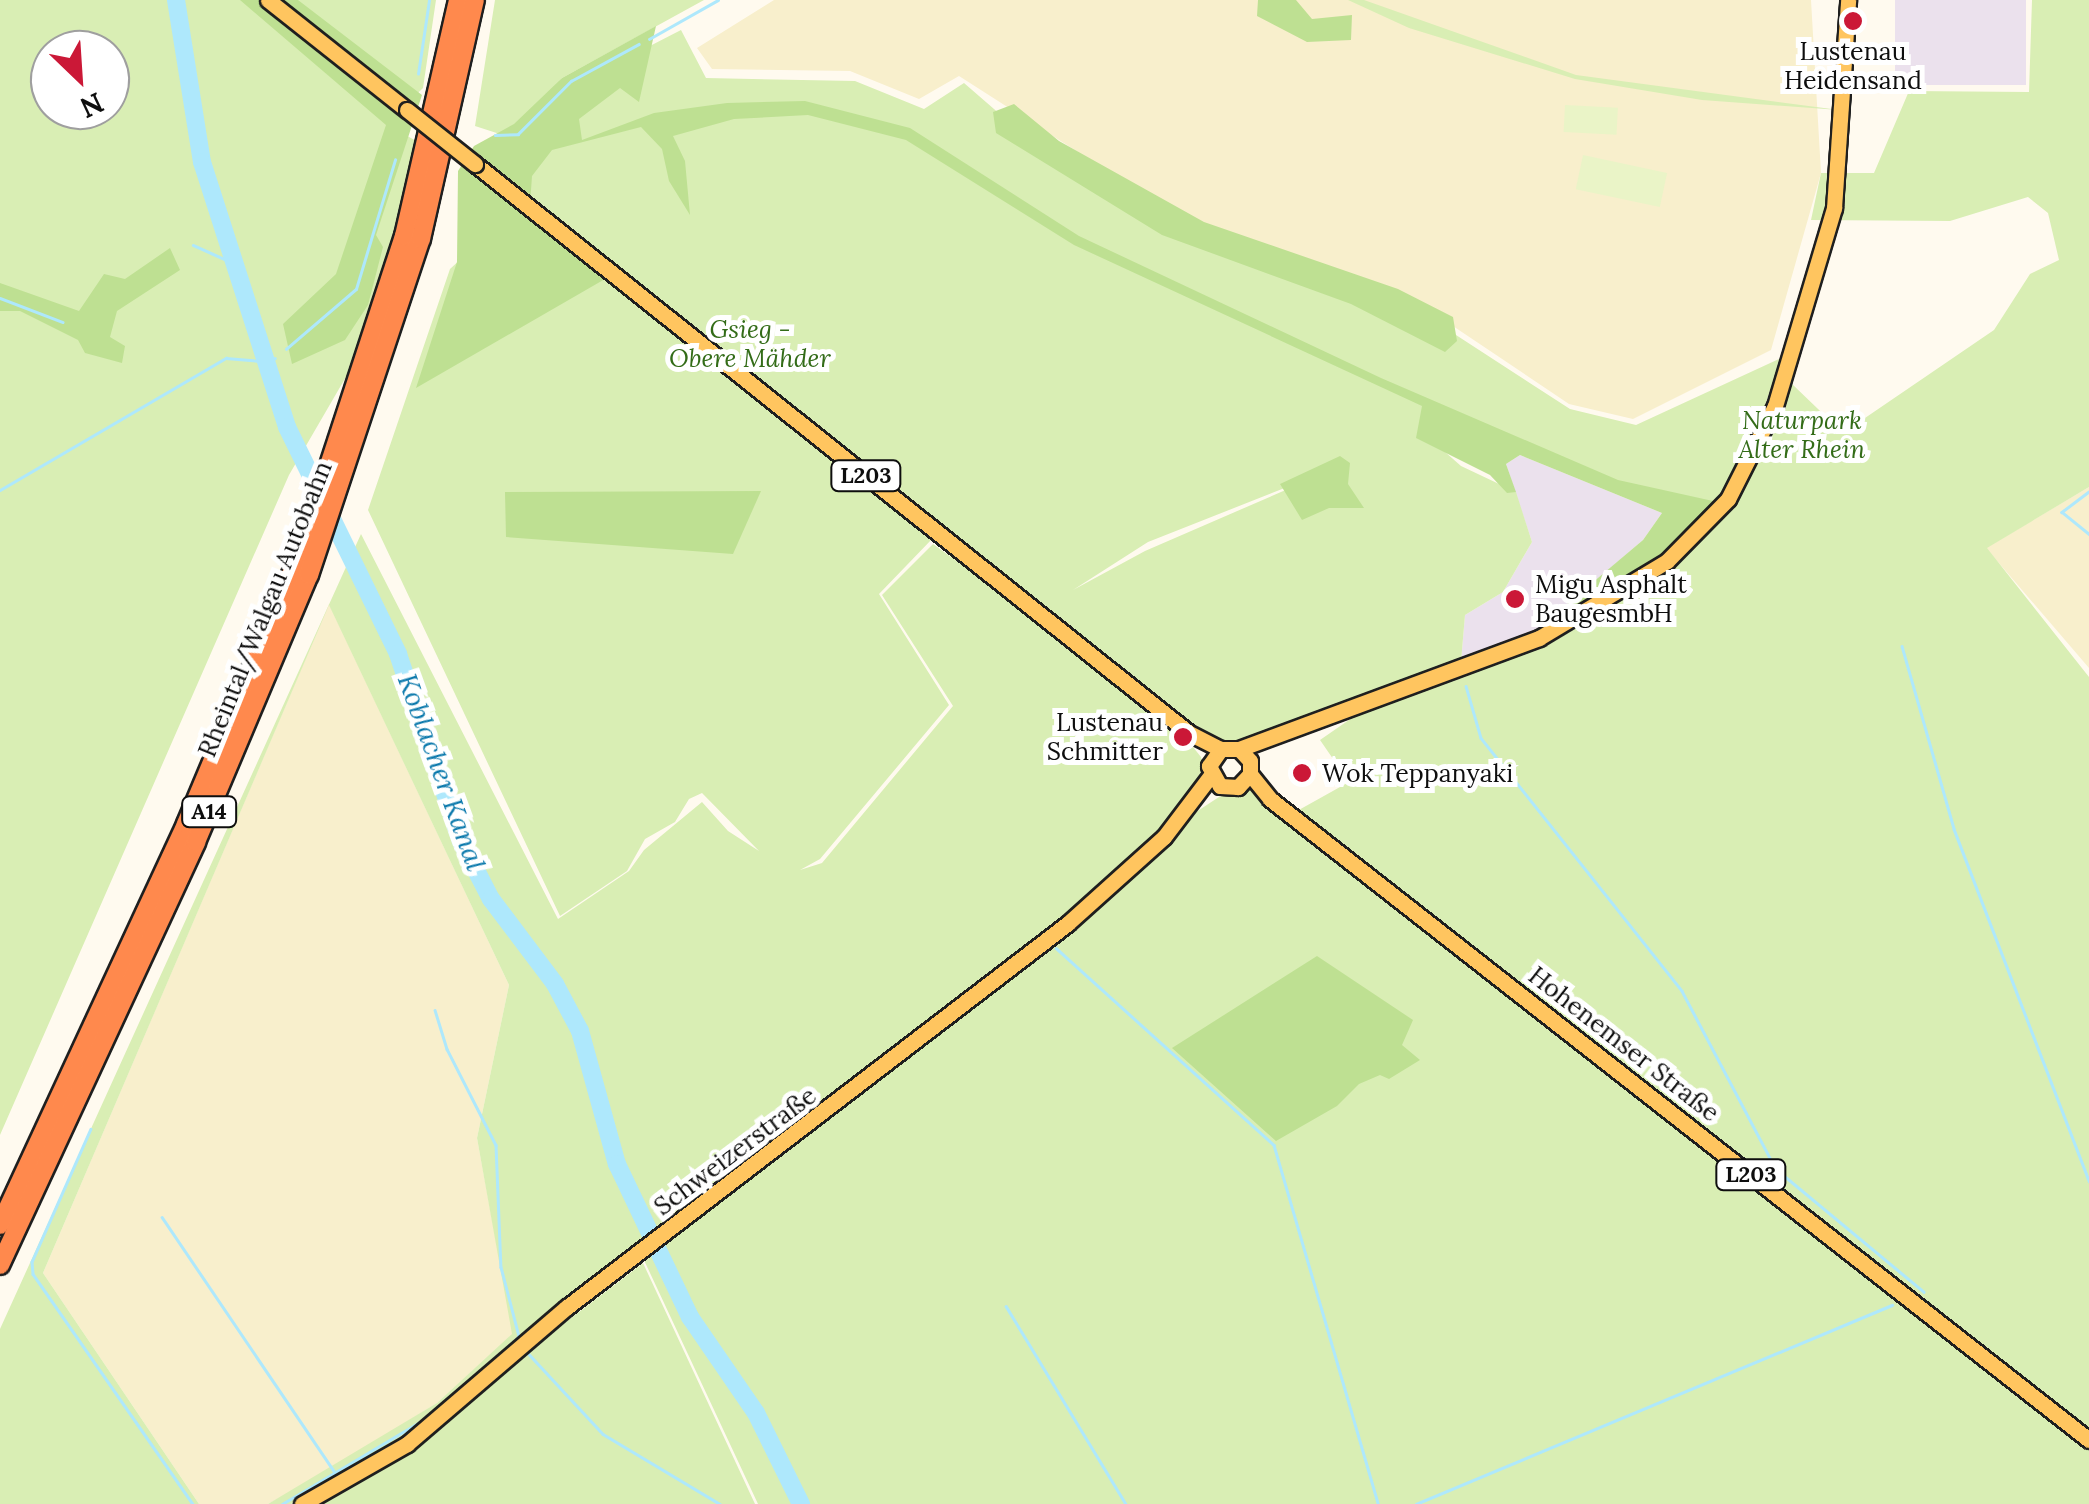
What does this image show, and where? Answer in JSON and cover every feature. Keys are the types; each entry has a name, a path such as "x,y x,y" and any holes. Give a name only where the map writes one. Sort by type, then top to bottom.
{"highway":[{"name":"Rheintal/Walgau Autobahn","path":"0,1225 186,824 301,551 338,450 409,218 458,0"},
{"name":"Rheintal/Walgau Autobahn","path":"0,1265 196,842 347,475 421,239 474,0"}],"main road":[{"name":"L203","path":"268,0 1189,733 1232,787"},
{"name":"Schweizerstraße","path":"302,1504 408,1444 627,1264 1067,924 1182,816 1232,787 1246,761 1294,728 1540,638 1666,560 1728,499 1775,406 1834,208 1848,0"},
{"path":"1214,762 1246,761"},
{"name":"Hohenemser Straße","path":"1246,761 1270,799 2089,1440"},
{"name":"Schweizerstraße","path":"1182,816 1214,762"},
{"name":"Hohenemser Straße","path":"1232,787 1270,799"}],"shaded area":[{"path":"774,0 1811,0 1821,173 1771,350 1633,419 1569,404 1438,316 1186,221 959,76 919,99 850,71 712,69 697,48"},
{"path":"1895,0 2026,0 2026,85 1895,85"},
{"path":"1520,455 1662,513 1643,540 1567,605 1574,618 1461,662 1465,615 1503,592 1532,542 1506,464"},
{"path":"2089,487 2089,668 1986,548"},
{"path":"329,604 509,985 477,1138 513,1334 437,1403 268,1504 199,1504 43,1273"}],"green space":[{"path":"0,0 242,0 341,86 247,0 436,0 423,88 386,124 418,142 361,351 289,475 0,1135"},
{"path":"240,0 298,0 422,95 376,235 383,247 368,305 345,340 292,364 283,324 336,274 386,125"},
{"path":"495,0 704,0 562,78 509,137 475,126"},
{"path":"1258,0 1296,0 1312,19 1352,15 1351,40 1307,42 1257,16"},
{"path":"1348,0 1364,0 1576,75 1839,110 1702,100 1575,79 1409,28"},
{"path":"2032,0 2089,0 2089,487 1987,548 2089,677 2089,1428 1417,905 2089,1441 2089,1504 758,1504 643,1258 1076,922 1196,812 1219,797 1264,783 1297,811 1349,782 1320,740 1372,704 1539,638 1722,504 1585,479 1422,406 1428,437 1461,466 1516,492 1532,542 1503,592 1465,615 1461,662 1240,742 1185,737 1201,757 1204,774 1162,834 1093,895 403,1440 291,1504 268,1504 437,1403 512,1334 477,1138 509,985 329,605 43,1273 199,1504 0,1504 0,1329 361,534 558,919 629,871 644,850 702,802 728,831 759,851 702,793 689,799 675,822 645,839 627,871 560,916 368,510 450,269 529,196 498,170 574,85 681,30 706,78 855,81 924,109 964,83 1009,122 1184,231 1436,322 1570,409 1636,425 1781,358 1732,504 1792,384 1843,433 1994,330 2030,274 2059,260 2048,213 2028,197 1950,221 1811,220 1821,173 1874,173 1909,91 2029,92","holes":["1348,463 1145,551 1073,590 1148,542","933,538 1011,600 933,544 882,595 953,706 822,863 800,870 820,859 949,705 879,594"]},
{"path":"656,26 639,102 620,88 579,119 582,140 654,113 727,103 805,101 910,128 1079,236 1381,378 1618,480 1722,503 1703,527 1574,618 1566,605 1643,540 1662,513 1520,455 1506,464 1516,492 1507,493 1490,475 1416,438 1422,406 1074,245 906,140 808,115 734,119 673,136 685,161 690,215 669,181 662,149 641,127 552,150 532,176 529,219 605,279 416,388 457,262 458,171 474,146 514,124 562,78"},
{"path":"1014,104 1059,141 1204,222 1398,289 1453,317 1457,341 1445,352 1351,304 1162,235 996,133 993,112"},
{"path":"1565,105 1618,108 1617,135 1564,132"},
{"path":"1583,155 1667,173 1660,207 1576,189"},
{"path":"170,248 180,270 117,311 110,337 125,346 122,363 85,353 78,340 20,311 0,311 0,283 79,311 104,274 125,279"},
{"path":"1340,456 1350,463 1348,484 1364,508 1329,508 1302,520 1280,484"},
{"path":"761,491 733,554 506,537 505,492"},
{"path":"1317,956 1413,1020 1402,1045 1420,1060 1389,1079 1380,1075 1359,1084 1337,1106 1276,1141 1172,1048"},
{"path":"643,1263 755,1504 313,1504 362,1478"}],"waterway":[{"name":"Koblacher Kanal","path":"176,0 202,162 287,427 398,654 461,841 491,899 555,984 580,1031 617,1164 690,1317 756,1413 801,1504"},
{"path":"418,74 429,0"},
{"path":"649,39 718,0"},
{"path":"495,135 518,134 571,81 639,44"},
{"path":"286,349 356,289 395,160"},
{"path":"193,245 229,261"},
{"path":"0,298 63,322"},
{"path":"0,490 226,358 263,361"},
{"name":"Koblacher Kanal","path":"265,367 275,358"},
{"path":"2089,492 2062,512 2089,534"},
{"path":"1902,646 1954,829 2089,1181"},
{"path":"1466,686 1481,738 1682,991 1776,1169 1924,1292"},
{"path":"1056,948 1274,1145 1378,1504"},
{"path":"435,1010 447,1049 496,1145 501,1267 519,1336"},
{"path":"91,1129 32,1262 33,1274 193,1504"},
{"path":"162,1217 337,1475"},
{"path":"1416,1504 1892,1305"},
{"path":"1006,1306 1126,1504"},
{"path":"501,1354 519,1336"},
{"path":"528,1353 603,1434 720,1504"},
{"path":"282,1504 426,1418"}],"place":[{"name":"Lustenau Heidensand","path":"1853,21"},
{"name":"Migu Asphalt BaugesmbH","path":"1515,599"},
{"name":"Lustenau Schmitter","path":"1183,737"},
{"name":"Wok Teppanyaki","path":"1302,773"}],"park label":[{"name":"Gsieg - Obere Mähder","path":"750,344"},
{"name":"Naturpark Alter Rhein","path":"1802,436"}]}
